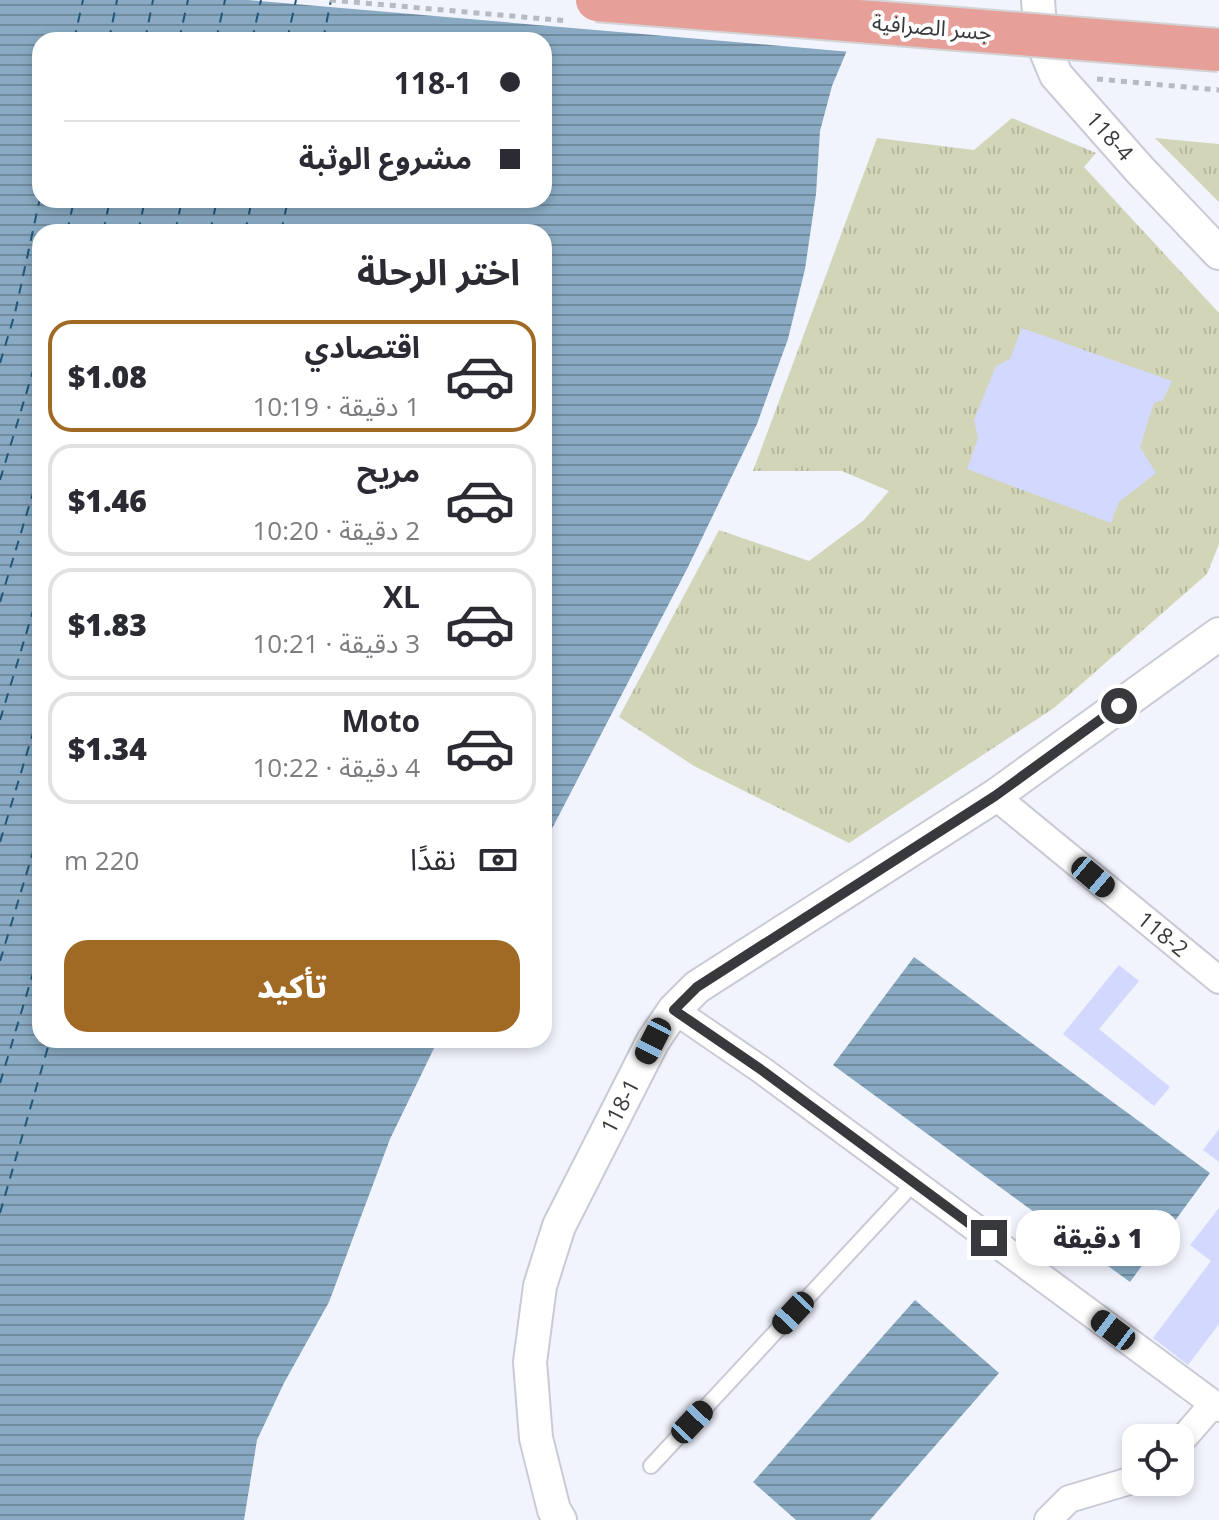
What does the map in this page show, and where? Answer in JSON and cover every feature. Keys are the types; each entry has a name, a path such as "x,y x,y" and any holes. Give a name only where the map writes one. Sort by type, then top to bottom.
{"main road":[{"name":"جسر الصرافية","path":"597,0 1219,50"}],"street":[{"name":"118-4","path":"1038,0 1041,39 1056,75 1219,253"},
{"name":"118-1","path":"560,1520 554,1510 536,1438 530,1362 540,1286 559,1226 653,1041 674,1010 697,987 995,796 1219,634"},
{"name":"118-2","path":"995,796 1218,977"},
{"path":"674,1010 763,1071 1216,1406 1194,1428"},
{"path":"1048,1520 1069,1499 1122,1483"}],"lane":[{"path":"651,1466 914,1183"}],"path":[{"path":"1056,75 1219,90"}],"green space":[{"path":"1012,118 1096,153 1084,167 1219,313 1219,544 1207,574 1054,708 849,843 694,766 619,717 719,530 809,561 864,520 889,491 842,471 753,471 877,138 974,150"},
{"path":"1155,138 1219,144 1219,202"}],"water":[{"path":"0,0 856,0 848,48 832,86 820,131 816,194 805,269 788,339 757,424 688,567 552,829 552,224 32,224 32,1048 434,1048 390,1139 329,1302 284,1383 257,1440 244,1520 0,1520"},
{"path":"914,957 1210,1173 1130,1282 833,1065"},
{"path":"915,1300 999,1373 870,1520 796,1520 753,1482"}],"pier":[{"path":"248,0 860,0 851,52"}],"building":[{"path":"1022,328 1172,381 1163,400 1154,403 1140,447 1156,473 1119,502 1111,523 967,469 978,438 974,420 996,366 1010,359"},
{"path":"1119,965 1139,981 1099,1029 1170,1087 1154,1106 1063,1034"},
{"path":"1219,1129 1219,1162 1203,1150"},
{"path":"1219,1208 1219,1324 1188,1365 1153,1338 1211,1261 1190,1245"}],"ferry route":[{"path":"76,32 83,0"},
{"path":"111,32 117,0"},
{"path":"147,32 153,0"},
{"path":"181,32 188,0"},
{"path":"218,32 225,0"},
{"path":"254,32 261,0"},
{"path":"289,32 296,0"},
{"path":"325,32 331,0"},
{"path":"34,224 38,208"},
{"path":"69,224 72,208"},
{"path":"105,224 108,208"},
{"path":"140,224 143,208"},
{"path":"177,224 180,208"},
{"path":"212,224 215,208"},
{"path":"247,224 250,208"},
{"path":"283,224 286,208"},
{"path":"0,363 15,313 32,235"},
{"path":"0,480 32,374"},
{"path":"0,602 32,496"},
{"path":"0,720 32,614"},
{"path":"0,842 32,736"},
{"path":"0,961 32,855"},
{"path":"0,1083 32,977"},
{"path":"0,1213 48,1048"}],"route":[{"path":"989,1238 763,1071 674,1010 697,987 995,796 1119,706"}]}
